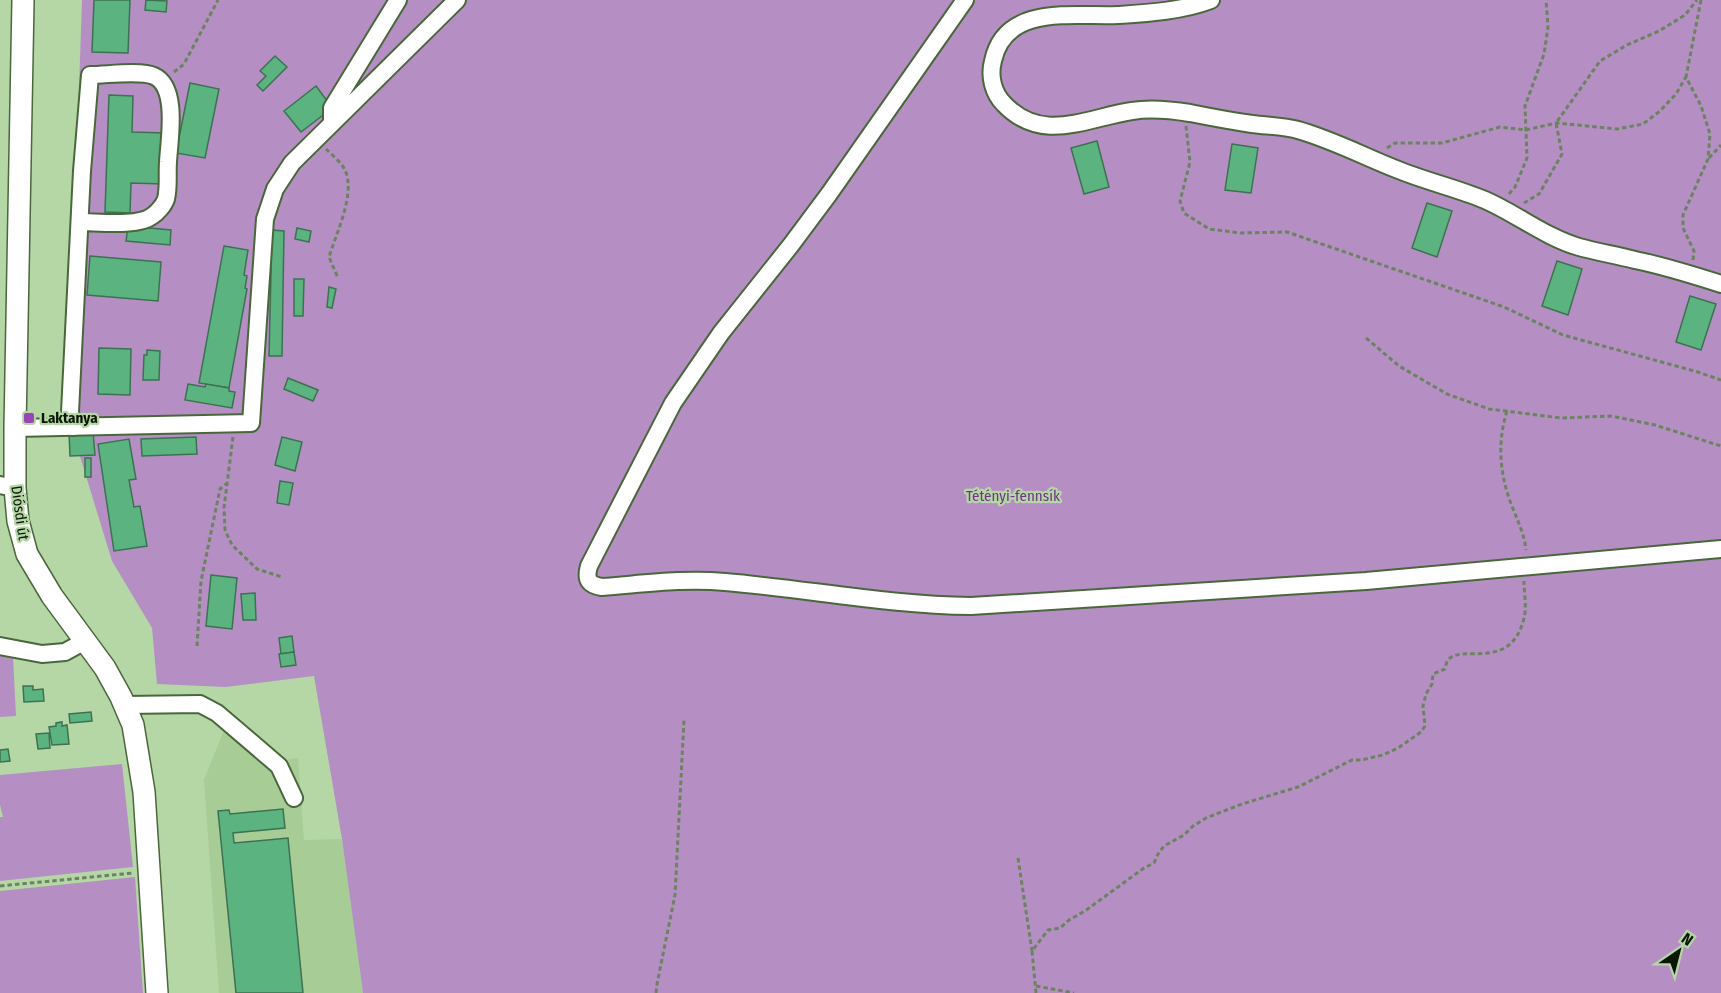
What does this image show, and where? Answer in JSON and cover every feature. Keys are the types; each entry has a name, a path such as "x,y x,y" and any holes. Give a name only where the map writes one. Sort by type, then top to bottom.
{"main road":[{"name":"Diósdi út","path":"23,0 15,428 7,487 27,554 47,589 105,668 125,705 135,734 144,792 157,993"}],"street":[{"path":"332,123 332,108 398,0"},
{"path":"15,428 251,423 265,219 275,189 292,163 457,0"},
{"path":"964,0 829,194 721,333 673,403 589,566 586,574 588,581 593,585 602,587 681,581 725,582 926,605 971,606 1366,581 1721,549"},
{"path":"1211,0 1193,7 1156,12 1117,15 1057,14 1033,18 1015,27 996,48 990,71 993,88 1000,101 1013,113 1028,122 1046,127 1071,126 1133,111 1185,112 1295,129 1338,143 1394,168 1468,193 1505,210 1557,239 1579,247 1638,260 1721,284"},
{"path":"73,427 70,412 80,222 90,75 144,74 155,77 167,88 170,103 171,132 166,200 151,218 139,222 80,222"},
{"path":"0,646 42,654 65,652 86,640"},
{"path":"125,705 200,704 217,713 279,766 294,798"}],"path":[{"path":"155,77 171,74 184,64 218,0"},
{"path":"1505,210 1527,158 1525,106 1544,54 1548,27 1546,0"},
{"path":"1370,157 1395,143 1442,143 1500,127 1526,130 1556,123 1617,129 1643,124 1660,111 1676,94 1686,77 1699,0"},
{"path":"1505,210 1539,194 1562,154 1556,123 1600,61 1676,21 1699,0"},
{"path":"1686,77 1701,106 1710,134 1708,159"},
{"path":"1185,112 1190,162 1180,201 1184,213 1209,229 1241,233 1287,232 1504,307 1563,335 1721,380"},
{"path":"316,139 345,170 349,187 347,201 329,257 338,278"},
{"path":"1692,275 1694,251 1683,228 1683,215 1708,159 1721,145"},
{"path":"1366,338 1399,366 1447,394 1489,409 1561,418 1611,416 1655,424 1721,446"},
{"path":"1032,951 1048,930 1060,928 1154,863 1164,846 1184,835 1206,818 1298,787 1352,760 1383,755 1415,737 1425,726 1423,706 1432,684 1433,674 1445,669 1448,660 1452,657 1486,654 1507,646 1519,634 1525,616 1524,579 1527,566 1524,537 1509,497 1500,463 1501,431 1508,411"},
{"path":"236,423 224,508 225,530 232,545 257,569 282,577"},
{"path":"197,646 201,581 220,489 227,482"},
{"path":"656,993 675,895 684,720"},
{"path":"1018,858 1036,993"},
{"path":"0,886 149,872"},
{"path":"1035,986 1074,993"}],"shaded area":[{"path":"228,720 281,761 298,758 304,840 342,839 363,993 219,993 204,780"}],"green space":[{"name":"Tétényi-fennsík","path":"82,0 1721,0 1721,993 363,993 342,839 314,676 226,687 157,684 152,628 112,561 71,427 68,414"},
{"path":"0,652 13,657 16,716 0,717"},
{"path":"122,764 133,867 0,881 0,817 3,817 0,805 0,775"},
{"path":"135,877 143,993 0,993 0,891"}],"building":[{"path":"94,0 130,0 128,53 92,52"},
{"path":"146,0 167,1 166,12 145,10"},
{"path":"275,56 287,67 263,91 257,85 266,76 260,71"},
{"path":"190,83 219,89 205,158 176,153"},
{"path":"316,86 328,102 323,106 327,112 301,132 284,111"},
{"path":"109,95 133,96 132,132 166,133 164,184 131,183 130,213 105,212"},
{"path":"1097,141 1109,187 1084,194 1071,148"},
{"path":"1232,144 1258,148 1251,193 1225,190"},
{"path":"1427,203 1452,211 1437,257 1412,248"},
{"path":"128,226 171,230 170,245 126,241"},
{"path":"297,228 311,231 309,242 295,239"},
{"path":"272,230 284,231 282,356 269,356"},
{"path":"224,246 248,250 244,275 247,276 245,288 247,289 229,388 199,383"},
{"path":"90,256 161,262 158,301 87,295"},
{"path":"1557,261 1582,269 1568,315 1542,306"},
{"path":"294,279 304,279 303,316 294,316"},
{"path":"329,287 336,289 332,308 327,307"},
{"path":"1690,296 1716,304 1701,350 1676,342"},
{"path":"99,348 131,349 130,395 98,394"},
{"path":"147,350 160,351 159,380 143,380 144,355 147,355"},
{"path":"288,378 318,390 313,401 284,389"},
{"path":"188,384 229,388 229,391 235,392 232,408 185,400"},
{"path":"93,432 95,455 70,456 69,433"},
{"path":"196,437 197,454 142,456 141,439"},
{"path":"282,437 302,442 295,471 275,465"},
{"path":"129,439 136,479 129,480 134,507 140,506 147,546 114,551 98,444"},
{"path":"85,458 91,458 91,477 85,477"},
{"path":"280,481 293,483 289,505 277,503"},
{"path":"211,575 237,578 232,629 206,626"},
{"path":"255,593 256,620 243,620 241,594"},
{"path":"292,636 294,652 281,654 279,638"},
{"path":"294,652 296,665 281,667 279,654"},
{"path":"23,686 33,686 33,690 43,689 44,701 24,702"},
{"path":"91,712 92,721 70,723 69,714"},
{"path":"62,722 62,726 67,725 69,744 52,745 49,727"},
{"path":"49,733 50,748 38,749 36,734"},
{"path":"8,749 10,761 0,762 0,750"},
{"path":"283,809 285,828 233,833 234,843 288,838 303,993 236,993 218,811 229,810 230,814"}],"place":[{"name":"Laktanya","path":"29,418"}]}
